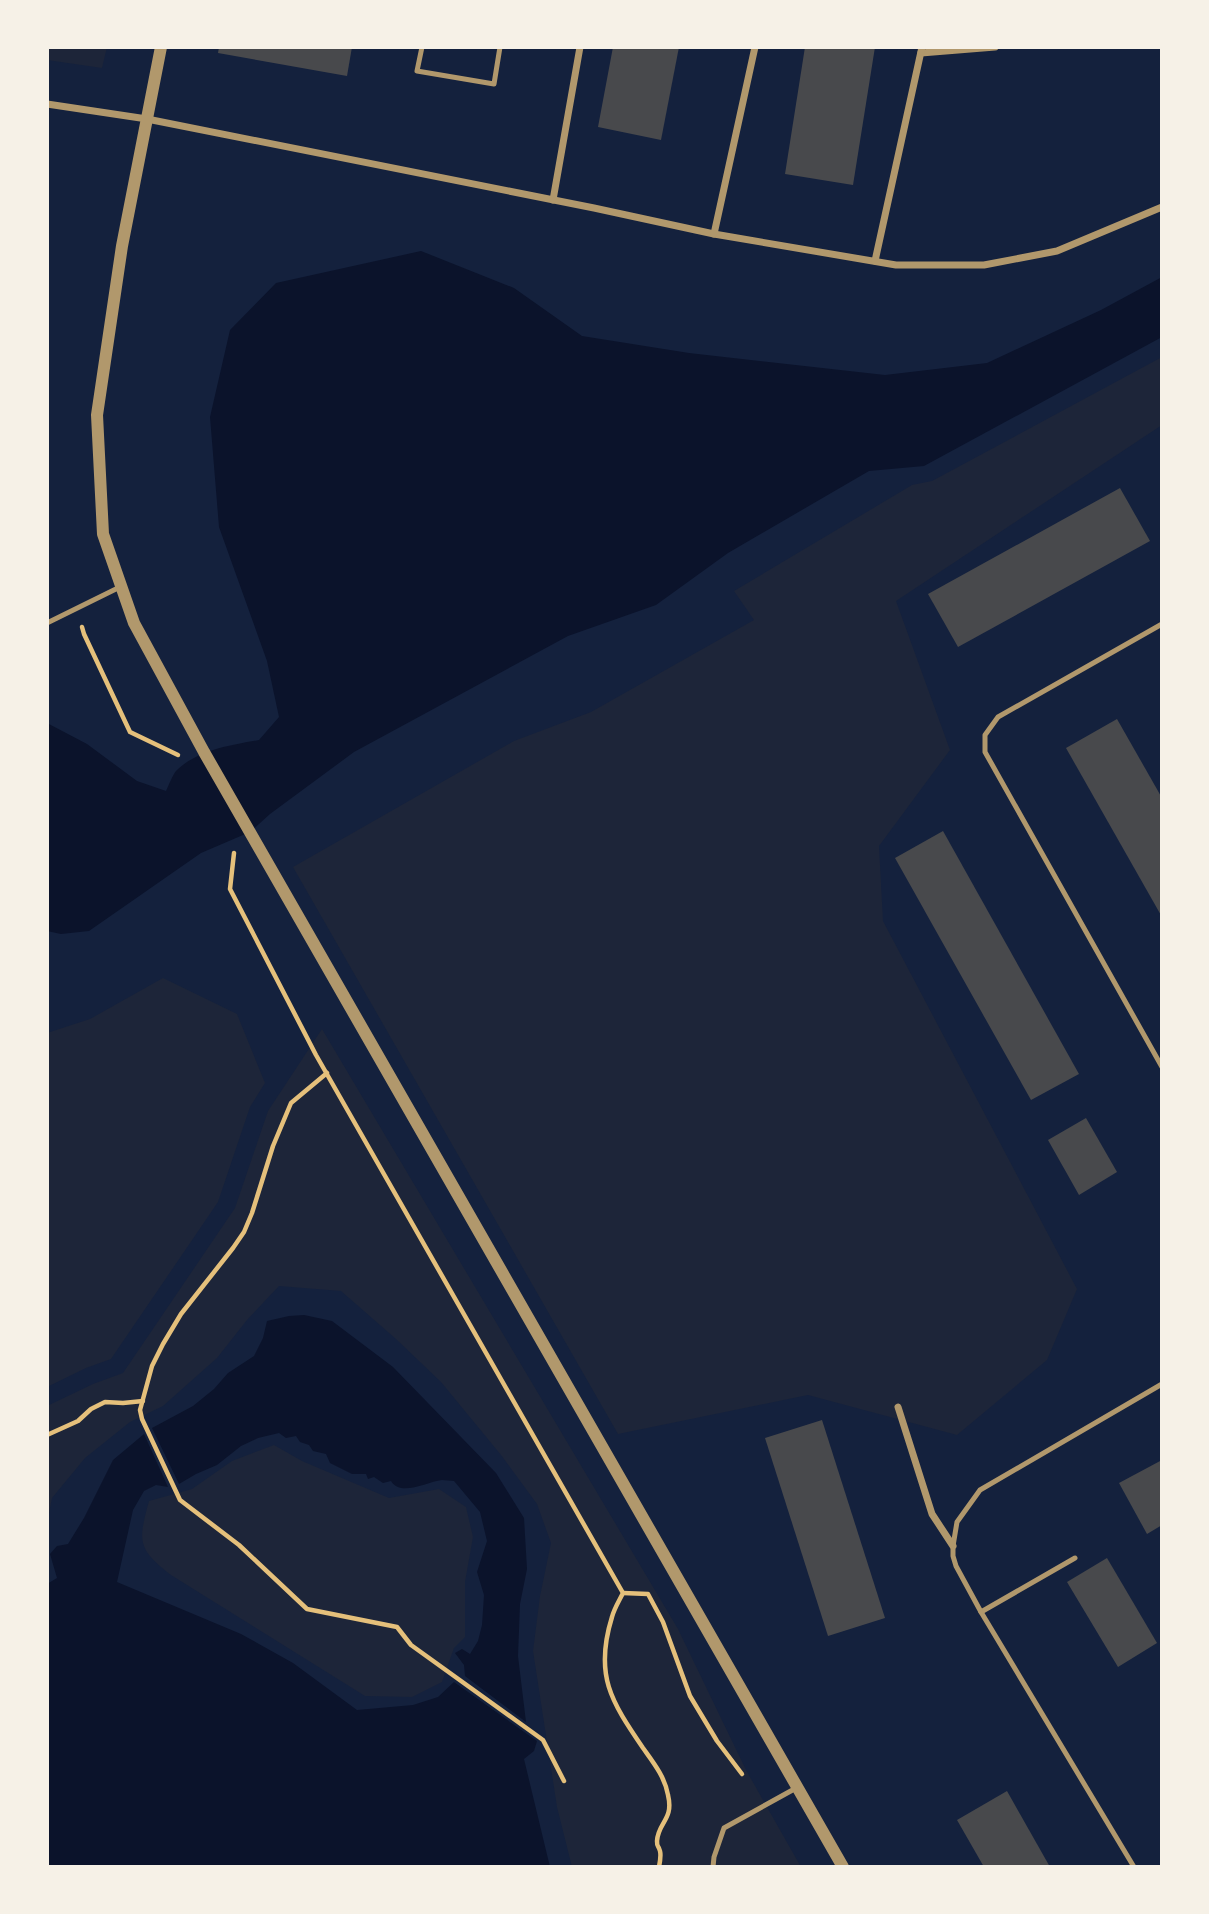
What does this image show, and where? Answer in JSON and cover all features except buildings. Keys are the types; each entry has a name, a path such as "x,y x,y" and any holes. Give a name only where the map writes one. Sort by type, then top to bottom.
{"street":[{"path":"161,47 122,246 97,415 103,534 134,623 204,752 844,1867"},
{"path":"553,200 580,47"},
{"path":"714,234 755,47"},
{"path":"875,261 922,50 995,47"},
{"path":"47,104 147,119 714,234 896,265 984,265 1057,251 1162,208"},
{"path":"898,1407 932,1514 953,1546"}],"lane":[{"path":"422,47 417,71 494,84 500,47"},
{"path":"47,623 121,586"},
{"path":"1162,624 998,717 985,735 985,752 1162,1067"},
{"path":"1135,1867 981,1612 956,1566 953,1546 957,1522 979,1490 1162,1384"},
{"path":"981,1612 1075,1558"},
{"path":"713,1867 724,1828 798,1787"}],"path":[{"path":"82,626 130,732 177,753"},
{"path":"234,854 230,889 327,1073 623,1593"},
{"path":"327,1073 291,1103 244,1231 170,1331 152,1366 141,1410 142,1419 180,1500 239,1545 307,1609 397,1627 411,1645 543,1740 564,1780"},
{"path":"47,1435 78,1421 91,1409 105,1402 143,1401"},
{"path":"623,1593 648,1594 663,1622 690,1696 717,1741 742,1774"},
{"path":"623,1593 612,1615 604,1671 607,1686 618,1709 664,1779 670,1808 656,1843 660,1852 659,1867"}],"shaded area":[{"path":"47,47 107,47 102,68 47,60"},
{"path":"421,251 514,288 582,336 689,353 885,375 987,363 1101,310 1162,277 1162,337 924,466 869,471 728,553 656,605 568,636 354,752 250,832 201,853 89,931 61,934 47,931 47,723 87,744 137,781 166,791 175,773 184,764 204,753 259,740 279,717 267,661 219,527 210,417 230,330 276,283"},
{"path":"1162,357 1162,425 896,601 950,750 879,846 883,921 1077,1289 1047,1360 957,1435 808,1395 618,1434 293,867 514,741 591,712 754,620 734,591 912,485 932,481"},
{"path":"163,978 237,1014 265,1083 250,1107 218,1202 111,1359 47,1387 47,1033 90,1019"},
{"path":"322,1029 678,1629 746,1770 801,1867 572,1867 557,1807 533,1651 540,1596 551,1543 537,1504 441,1382 341,1291 279,1286 217,1358 163,1406 130,1422 85,1458 52,1498 47,1523 47,1406 123,1373 235,1208 268,1111"},
{"path":"304,1315 332,1321 393,1367 496,1473 524,1518 527,1569 520,1604 518,1656 526,1722 465,1676 464,1665 455,1653 462,1649 470,1654 478,1641 484,1595 477,1572 487,1541 480,1512 454,1481 442,1480 401,1488 391,1481 383,1483 374,1477 368,1479 366,1474 352,1474 330,1463 326,1454 313,1451 296,1436 286,1438 279,1433 241,1446 217,1465 179,1484 152,1428 193,1406 228,1373 254,1356 263,1338 267,1321"},
{"path":"144,1434 168,1487 156,1485 144,1491 133,1510 117,1582 241,1634 293,1663 357,1710 413,1705 438,1697 454,1682 537,1741 534,1751 524,1759 550,1867 47,1867 47,1584 57,1578 50,1554 57,1546 68,1544 113,1460"},
{"path":"274,1445 302,1461 389,1498 439,1489 466,1507 473,1537 465,1582 465,1637 454,1648 442,1682 412,1697 365,1696 171,1575 146,1551 142,1535 149,1501 192,1489 232,1461"}]}
